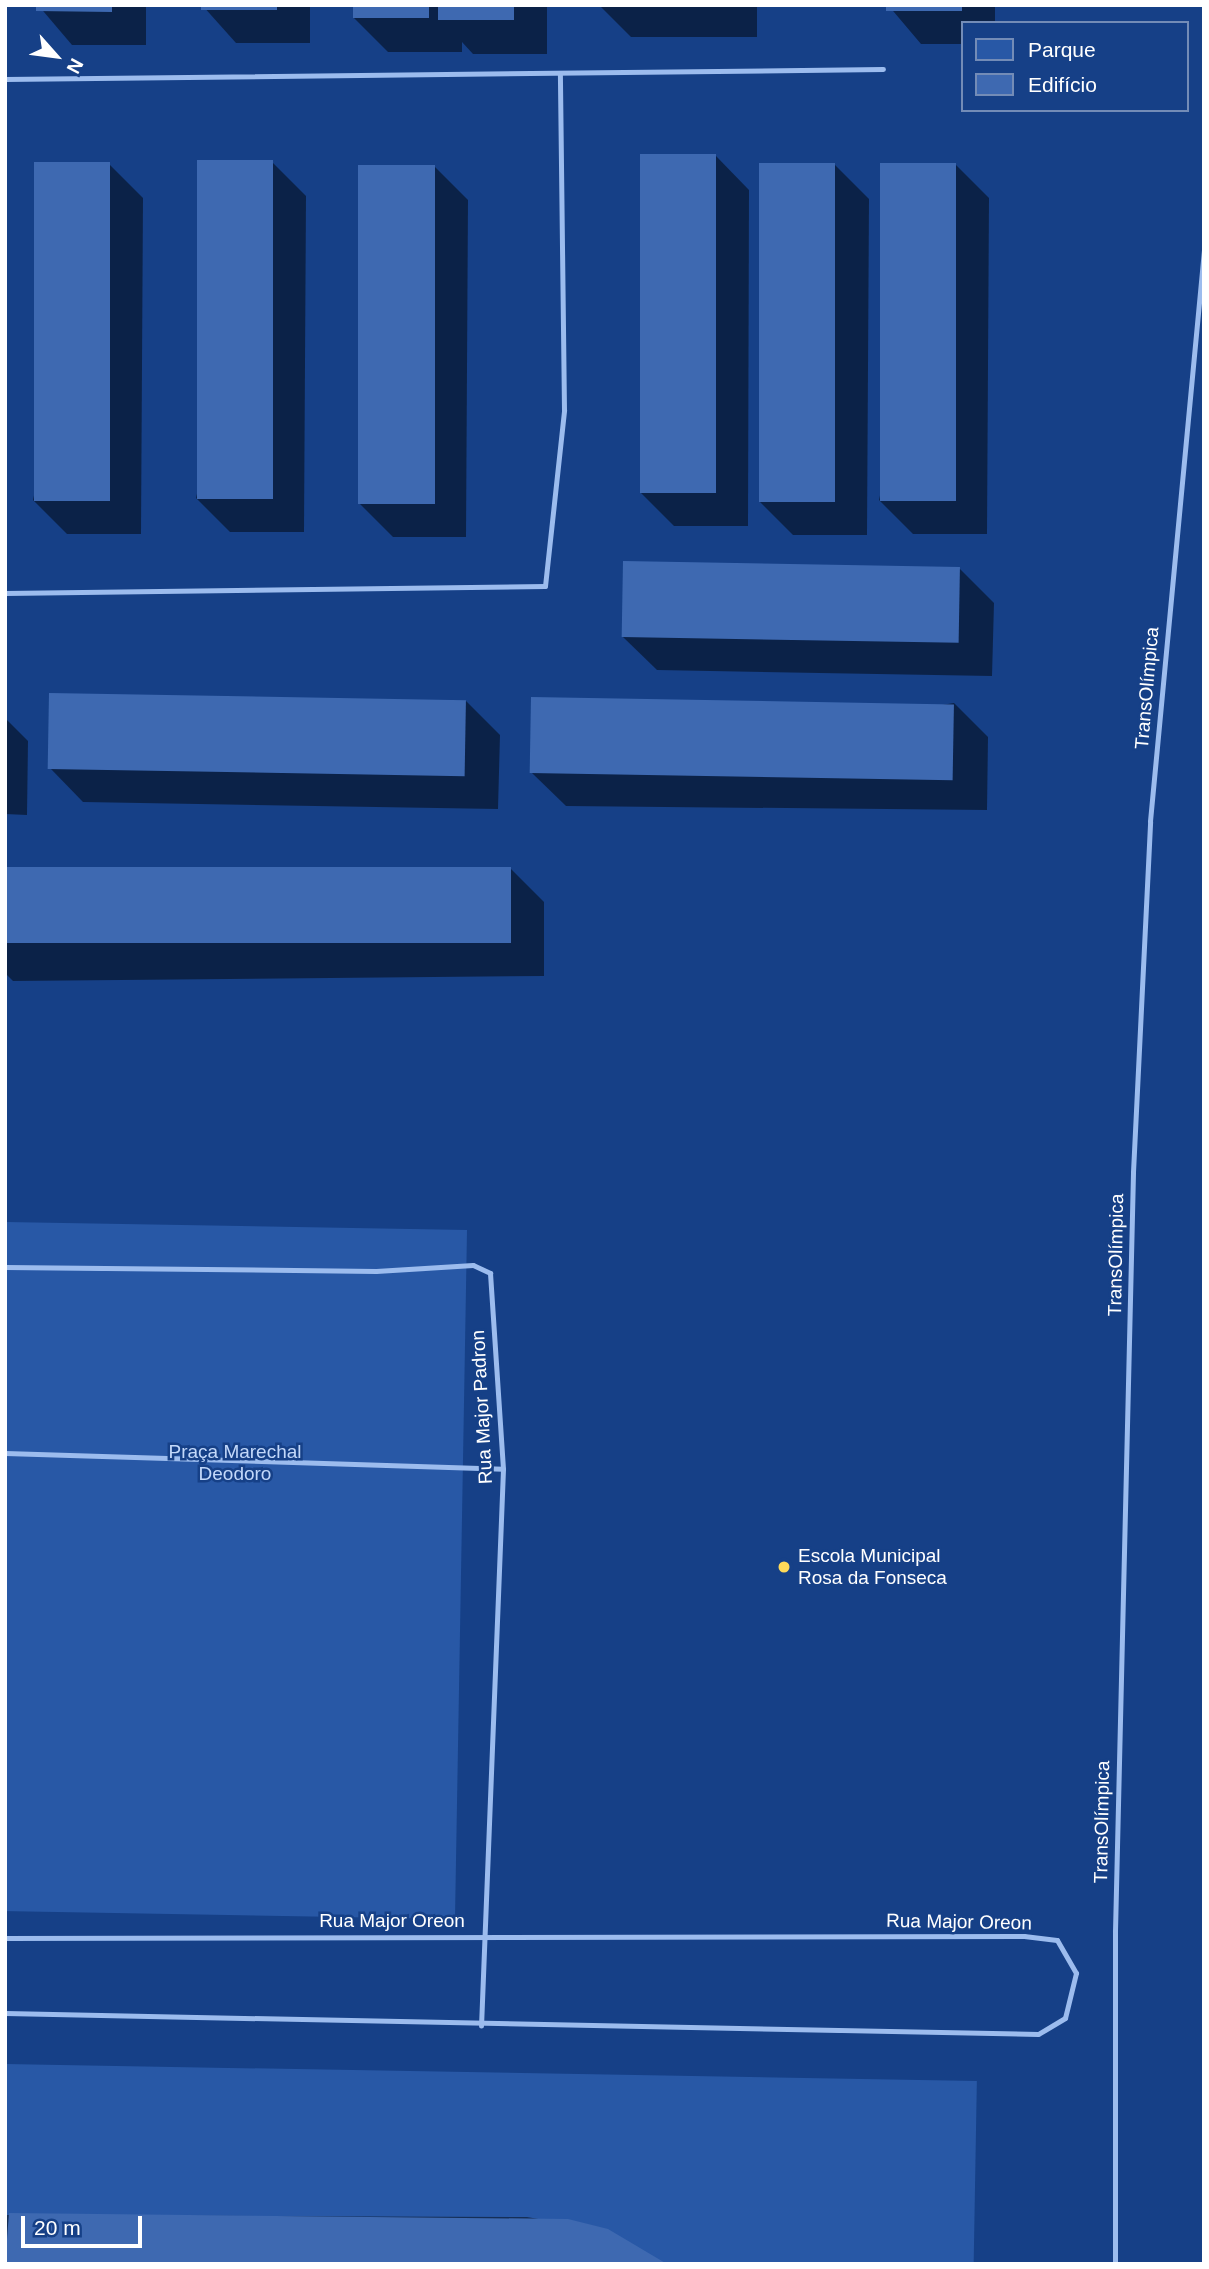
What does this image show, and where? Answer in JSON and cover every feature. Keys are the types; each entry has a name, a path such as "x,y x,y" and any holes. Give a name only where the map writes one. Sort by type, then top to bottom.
{"lane":[{"path":"5,79 884,69"},
{"path":"5,593 545,586 564,410 560,74"},
{"name":"TransOlímpica","path":"1115,2264 1115,1931 1133,1172 1150,821 1204,250"},
{"name":"Rua Major Padron","path":"5,1267 376,1271 473,1265 490,1273 503,1469 481,2026"},
{"path":"5,1453 503,1469"},
{"name":"Rua Major Oreon","path":"5,1938 1024,1936 1057,1940 1076,1973 1075,1996 1065,2018 1038,2034 481,2026 5,2013"}],"green space":[{"name":"Praça Marechal Deodoro","path":"5,1222 467,1230 455,1919 5,1911"},
{"path":"5,2064 977,2081 974,2264 5,2264"}],"building":[{"path":"36,5 112,5 112,12 36,11"},
{"path":"201,5 277,5 277,10 201,10"},
{"path":"353,5 429,5 429,18 353,18"},
{"path":"438,5 514,5 514,20 438,20"},
{"path":"886,5 962,5 962,11 886,11"},
{"path":"640,154 716,154 716,493 640,493"},
{"path":"197,160 273,160 273,499 197,499"},
{"path":"34,162 110,162 110,501 34,501"},
{"path":"759,163 835,163 835,502 759,502"},
{"path":"880,163 956,163 956,501 880,501"},
{"path":"358,165 435,165 435,504 358,504"},
{"path":"623,561 960,567 959,643 622,637"},
{"path":"49,693 466,700 465,776 48,769"},
{"path":"531,697 954,704 953,780 530,773"},
{"path":"5,867 511,867 511,943 5,943"},
{"path":"9,2213 568,2219 608,2229 667,2264 5,2264"}],"place":[{"name":"Escola Municipal Rosa da Fonseca","path":"784,1567"}]}
